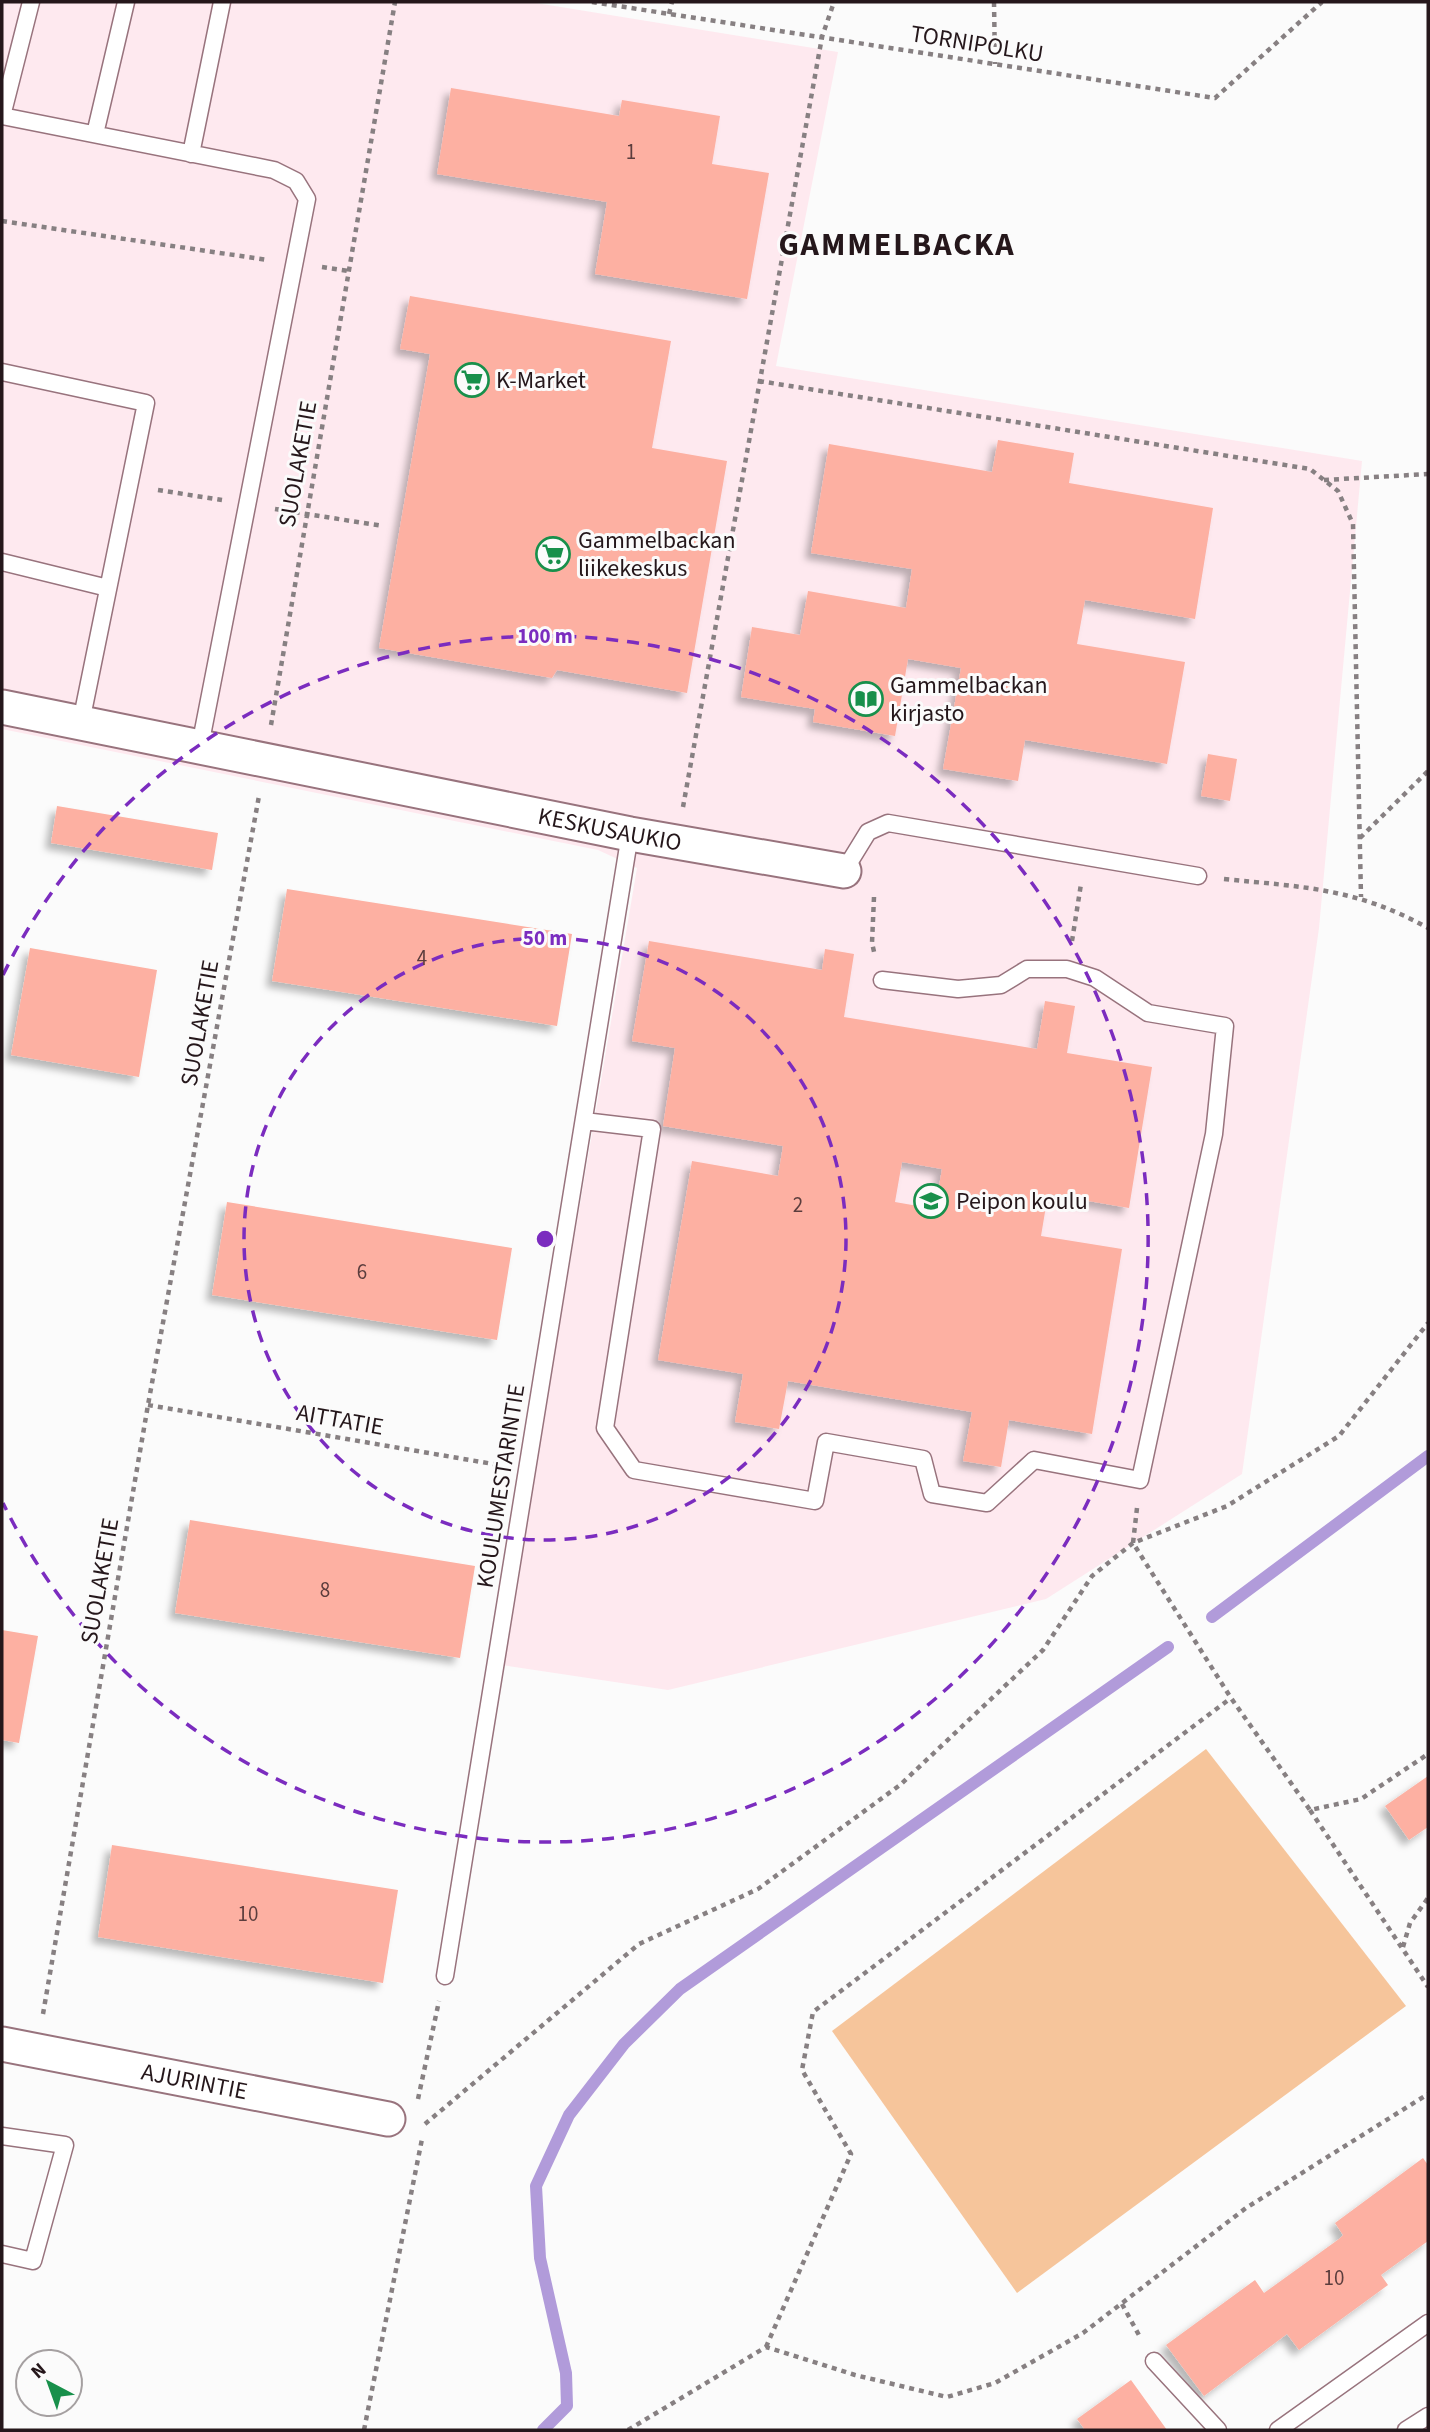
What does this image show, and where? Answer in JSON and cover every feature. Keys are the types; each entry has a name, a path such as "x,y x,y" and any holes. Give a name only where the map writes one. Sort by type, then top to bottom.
{"street":[{"name":"KESKUSAUKIO","path":"2,707 630,834 844,870"},
{"name":"AJURINTIE","path":"2,2045 37,2049 388,2119"}],"lane":[{"path":"31,2 2,116 274,170 296,181 307,199 200,746"},
{"path":"95,134 125,2"},
{"path":"191,154 222,2"},
{"path":"2,372 146,403 81,722"},
{"path":"2,562 108,588"},
{"name":"KESKUSAUKIO","path":"844,870 868,832 888,823 1086,859 1198,876"},
{"name":"KOULUMESTARINTIE","path":"445,1976 630,834"},
{"path":"584,1122 652,1129 605,1428 635,1470 815,1501 827,1442 923,1459 932,1494 987,1503 1034,1460 1140,1480 1214,1134 1225,1026 1148,1013 1095,978 1067,969 1027,969 1001,985 958,989 882,980"},
{"path":"2,2136 65,2145 33,2261 2,2254"},
{"path":"1278,2430 1428,2323"},
{"path":"1154,2361 1218,2430"},
{"path":"1406,2430 1428,2416"}],"path":[{"name":"SUOLAKETIE","path":"37,2049 148,1405 265,760 395,2"},
{"name":"TORNIPOLKU","path":"592,2 1215,99 1322,2"},
{"path":"669,14 672,2"},
{"path":"677,843 822,37 834,2"},
{"path":"994,2 995,64"},
{"path":"2,221 349,271"},
{"path":"759,380 1310,469 1338,491 1353,524 1361,897"},
{"path":"1324,480 1428,474"},
{"path":"1360,838 1428,771"},
{"path":"1067,969 1086,859"},
{"path":"1198,876 1335,891 1361,897 1428,928"},
{"path":"874,897 872,943 882,980"},
{"path":"364,2430 425,2123 639,1944 758,1889 900,1785 1043,1650 1092,1576 1133,1544 1227,1506 1339,1436 1428,1323"},
{"name":"AITTATIE","path":"148,1405 527,1470"},
{"path":"1140,1480 1133,1544 1231,1698 1310,1810 1428,1987"},
{"path":"628,2430 766,2347 851,2154 802,2070 813,2012 1231,1698"},
{"path":"1310,1810 1360,1799 1428,1754"},
{"path":"1403,1948 1410,1923 1428,1898"},
{"path":"388,2119 414,2118 445,1976"},
{"path":"766,2347 855,2375 947,2397 995,2383 1083,2333 1246,2208 1428,2094"},
{"path":"1122,2304 1154,2361"}],"shaded area":[{"path":"2,2 530,2 838,52 776,366 1362,461 1319,928 1242,1474 1046,1599 668,1690 502,1665 637,868 598,850 2,729"},
{"path":"1206,1749 1406,2006 1017,2293 832,2031"}],"building":[{"path":"451,88 619,116 622,100 720,116 712,164 769,173 747,299 595,274 607,202 437,174"},
{"name":"Gammelbackan liikekeskus","path":"410,296 671,341 652,448 727,461 687,693 557,670 552,678 379,648 430,354 400,349"},
{"path":"998,440 1074,453 1069,483 1213,508 1195,619 1085,600 1077,644 1185,662 1167,764 1025,740 1018,781 943,769 961,668 908,659 895,736 813,722 815,709 741,697 752,627 800,635 808,591 906,608 912,569 811,553 829,444 992,472"},
{"path":"1208,754 1237,759 1230,801 1201,796"},
{"path":"57,806 218,833 212,870 51,843"},
{"path":"287,889 572,934 557,1026 272,981"},
{"path":"649,941 822,970 825,949 854,954 844,1017 1037,1049 1045,1001 1075,1006 1067,1053 1152,1067 1129,1208 1048,1194 1041,1236 1122,1249 1092,1434 1009,1420 1001,1467 963,1461 972,1412 788,1381 779,1429 735,1422 743,1374 658,1360 692,1161 778,1176 783,1146 663,1126 675,1048 632,1041","holes":["902,1162 942,1169 935,1209 895,1202"]},
{"path":"30,948 157,970 139,1077 11,1055"},
{"path":"227,1202 512,1248 497,1340 212,1295"},
{"path":"190,1520 475,1566 460,1658 175,1613"},
{"path":"2,1630 38,1636 19,1743 2,1740"},
{"path":"1428,1776 1428,1827 1409,1840 1385,1806"},
{"path":"112,1845 398,1890 383,1983 98,1937"},
{"path":"1423,2158 1428,2165 1428,2241 1381,2275 1388,2285 1299,2350 1287,2334 1204,2396 1166,2345 1255,2280 1264,2293 1339,2239 1343,2235 1335,2223"},
{"path":"1131,2380 1167,2430 1085,2430 1077,2419"}],"waterway":[{"path":"1212,1617 1428,1456"},
{"path":"543,2430 567,2406 566,2373 540,2258 536,2186 569,2115 624,2044 680,1989 1168,1647"}],"place":[{"name":"K-Market","path":"472,380"},
{"name":"Gammelbackan liikekeskus","path":"553,554"},
{"name":"Gammelbackan kirjasto","path":"866,699"},
{"name":"Peipon koulu","path":"931,1201"}],"district":[{"name":"GAMMELBACKA","path":"897,245"}]}
